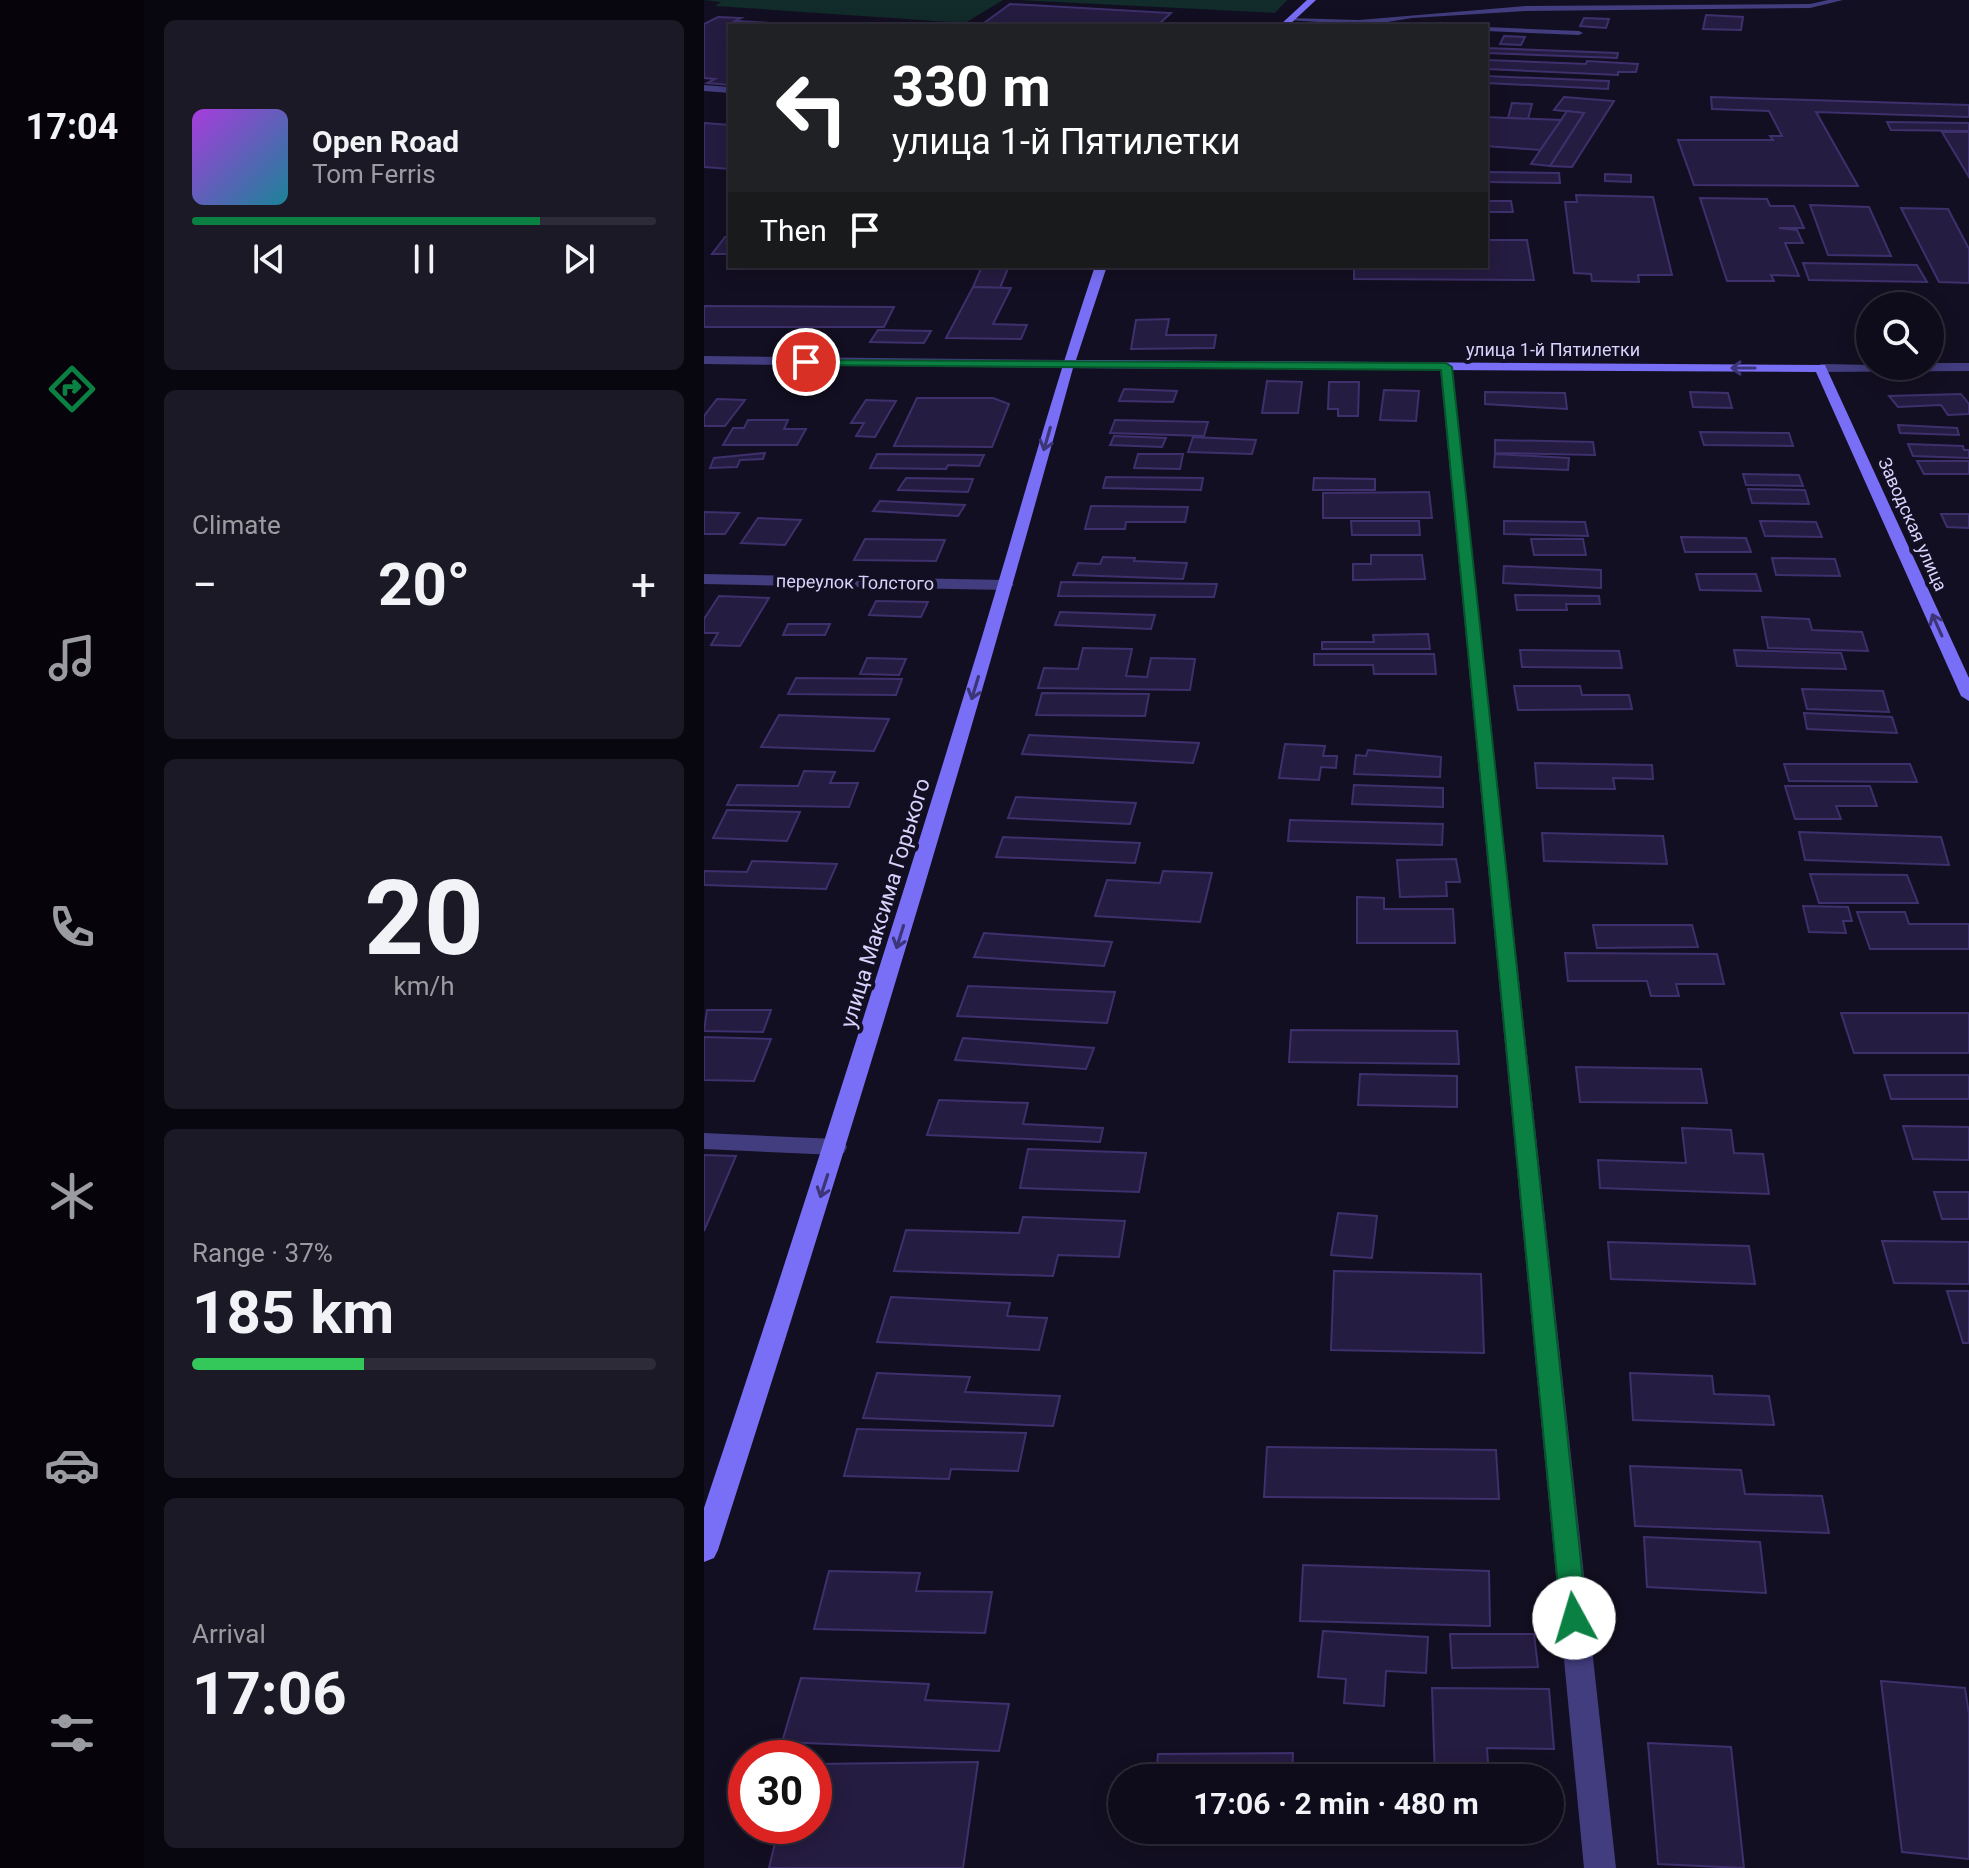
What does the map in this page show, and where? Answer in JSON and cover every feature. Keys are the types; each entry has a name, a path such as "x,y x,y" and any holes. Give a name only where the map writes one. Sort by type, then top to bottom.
{"main road":[{"path":"1287,23 1312,0"},
{"name":"улица Максима Горького","path":"704,1550 836,1147 1006,585 1068,364 1100,268"},
{"name":"улица 1-й Пятилетки","path":"1068,364 1821,368"},
{"name":"Заводская улица","path":"1821,368 1969,696"}],"street":[{"path":"1356,23 1447,11 1523,7 1810,6 1839,0"},
{"path":"1287,23 1380,24"},
{"path":"1488,29 1579,33"},
{"path":"704,88 728,90"},
{"name":"улица 1-й Пятилетки","path":"704,360 1068,364"},
{"path":"1446,367 1600,1868"},
{"name":"улица 1-й Пятилетки","path":"1821,368 1969,367"},
{"name":"переулок Толстого","path":"704,579 1006,585"},
{"path":"704,1141 836,1147"}],"green space":[{"path":"704,0 1003,0 965,23 715,6 721,2"},
{"path":"1018,0 1287,0 1275,13"}],"building":[{"path":"1010,4 1171,13 1159,24 984,23"},
{"path":"1706,15 1743,17 1741,30 1703,29"},
{"path":"718,17 789,24 728,24 728,85 707,83 715,79 704,78 704,24"},
{"path":"1584,18 1609,19 1606,28 1580,26"},
{"path":"1504,36 1525,37 1521,45 1500,44"},
{"path":"1488,48 1618,53 1617,58 1488,53"},
{"path":"1488,60 1638,64 1636,72 1618,72 1618,75 1488,69"},
{"path":"1488,76 1609,81 1608,89 1488,83"},
{"path":"1564,97 1614,101 1572,167 1550,166 1584,113 1554,110"},
{"path":"1711,97 1969,105 1969,117 1816,112 1858,186 1694,185 1678,140 1773,140 1770,136 1782,136 1769,111 1712,109"},
{"path":"1512,103 1532,104 1528,119 1508,118"},
{"path":"1567,111 1584,113 1550,166 1531,164"},
{"path":"1488,117 1561,120 1540,150 1488,146"},
{"path":"1887,122 1969,123 1969,131 1891,130"},
{"path":"704,123 728,125 728,169 704,167"},
{"path":"1942,132 1969,132 1969,177"},
{"path":"1488,172 1559,173 1560,183 1488,182"},
{"path":"1605,174 1631,175 1631,182 1605,181"},
{"path":"1576,195 1653,197 1672,275 1638,275 1639,282 1592,281 1591,274 1574,273 1565,202 1577,202"},
{"path":"1700,198 1767,199 1770,206 1794,206 1804,228 1779,228 1797,230 1803,243 1785,243 1799,276 1771,275 1774,281 1727,281"},
{"path":"1488,201 1511,201 1513,212 1488,212"},
{"path":"1810,205 1869,207 1891,256 1828,255"},
{"path":"1901,208 1948,209 1969,249 1969,283 1939,282"},
{"path":"725,237 728,238 728,254 712,254"},
{"path":"1488,240 1527,240 1534,280 1354,279 1354,268 1488,268"},
{"path":"1803,263 1917,265 1927,282 1809,280"},
{"path":"981,268 1008,268 1000,288 973,287"},
{"path":"973,287 1011,288 993,324 1027,325 1021,339 946,338"},
{"path":"704,306 894,307 884,327 704,327"},
{"path":"1169,319 1166,335 1216,335 1214,348 1131,349 1136,320"},
{"path":"878,330 931,331 924,343 870,342"},
{"path":"1267,381 1302,382 1298,413 1262,413"},
{"path":"1329,382 1359,382 1358,416 1338,416 1338,409 1328,409"},
{"path":"1124,389 1177,391 1173,402 1119,401"},
{"path":"1384,390 1419,391 1416,421 1380,420"},
{"path":"1485,392 1565,393 1567,409 1485,404"},
{"path":"1690,392 1728,393 1732,408 1693,407"},
{"path":"1961,394 1969,404 1969,414 1948,415 1941,405 1898,407 1889,396"},
{"path":"917,398 993,398 1009,404 992,447 894,446"},
{"path":"717,399 745,400 725,426 704,426 704,416"},
{"path":"866,400 896,401 875,437 856,436 864,423 851,423"},
{"path":"748,420 788,420 784,429 806,429 797,445 723,445 733,428 744,428"},
{"path":"1115,420 1208,422 1204,436 1110,433"},
{"path":"1898,425 1957,428 1959,435 1900,433"},
{"path":"1700,432 1789,433 1793,446 1704,445"},
{"path":"1114,436 1166,438 1162,447 1110,445"},
{"path":"1193,437 1256,440 1252,454 1188,452"},
{"path":"1495,440 1593,442 1595,455 1495,453"},
{"path":"1908,444 1963,446 1964,450 1969,450 1969,458 1913,456"},
{"path":"765,453 763,459 740,460 737,467 710,468 714,458"},
{"path":"877,454 984,455 979,466 870,468"},
{"path":"1138,454 1183,454 1180,469 1134,468"},
{"path":"1495,454 1569,458 1568,470 1494,467"},
{"path":"1917,461 1969,461 1969,474 1924,474"},
{"path":"1743,474 1799,475 1803,486 1746,485"},
{"path":"1106,477 1203,478 1201,490 1103,488"},
{"path":"906,478 973,479 968,492 898,490"},
{"path":"1314,478 1375,479 1375,490 1313,490"},
{"path":"1748,489 1805,490 1809,504 1752,503"},
{"path":"1429,492 1432,518 1323,518 1323,493"},
{"path":"880,501 965,505 958,516 873,511"},
{"path":"1091,506 1188,507 1185,522 1126,522 1125,529 1085,529"},
{"path":"704,512 739,513 725,534 704,534"},
{"path":"1941,514 1969,514 1969,528 1947,527"},
{"path":"758,518 801,520 785,545 741,543"},
{"path":"1351,521 1419,521 1420,535 1352,535"},
{"path":"1504,521 1585,522 1588,536 1504,534"},
{"path":"1760,521 1816,522 1822,537 1765,536"},
{"path":"1681,537 1746,538 1751,552 1685,552"},
{"path":"865,539 945,540 936,561 854,560"},
{"path":"1531,539 1583,539 1586,555 1534,555"},
{"path":"1371,555 1422,555 1425,579 1353,580 1353,564 1371,564"},
{"path":"1103,557 1187,563 1183,579 1073,575 1078,563 1100,564"},
{"path":"1772,558 1835,559 1840,576 1776,575"},
{"path":"1504,566 1601,570 1601,588 1503,583"},
{"path":"1696,574 1756,574 1761,591 1700,590"},
{"path":"1061,582 1217,584 1214,597 1058,596"},
{"path":"1515,595 1599,596 1600,604 1566,604 1567,610 1517,610"},
{"path":"719,596 769,598 740,646 711,645 718,633 704,633 704,619"},
{"path":"876,601 928,602 921,617 869,615"},
{"path":"1060,612 1155,615 1151,629 1055,625"},
{"path":"1762,617 1809,619 1812,630 1862,632 1868,651 1768,648"},
{"path":"788,624 830,624 825,635 783,635"},
{"path":"1428,634 1430,649 1322,649 1322,642 1374,642 1373,635"},
{"path":"1083,648 1132,649 1126,676 1147,677 1151,658 1195,659 1190,690 1038,688 1044,668 1078,669"},
{"path":"1520,650 1619,651 1622,668 1522,667"},
{"path":"1734,650 1841,653 1846,669 1737,666"},
{"path":"1314,654 1434,654 1436,674 1374,674 1373,665 1314,665"},
{"path":"867,658 906,659 899,675 860,674"},
{"path":"796,678 902,679 896,695 788,694"},
{"path":"1514,686 1580,686 1582,695 1629,695 1632,709 1518,710"},
{"path":"1802,689 1883,691 1889,712 1807,709"},
{"path":"1042,693 1149,694 1145,716 1036,715"},
{"path":"1804,713 1892,717 1897,733 1807,729"},
{"path":"779,715 889,719 874,751 761,747"},
{"path":"1029,735 1199,743 1193,763 1022,754"},
{"path":"1285,744 1325,746 1323,756 1337,756 1336,768 1321,767 1319,780 1279,778"},
{"path":"1368,750 1441,757 1440,777 1354,774 1356,755 1366,756"},
{"path":"1535,763 1652,765 1653,779 1613,778 1615,789 1537,788"},
{"path":"1784,764 1910,764 1917,782 1789,781"},
{"path":"804,771 835,772 830,783 858,783 849,807 727,805 737,785 798,786"},
{"path":"1354,785 1443,788 1443,807 1352,804"},
{"path":"1785,786 1870,786 1877,806 1836,806 1841,819 1795,819"},
{"path":"1016,797 1136,803 1130,824 1008,818"},
{"path":"727,810 800,812 787,841 713,838"},
{"path":"1290,820 1443,824 1442,845 1288,841"},
{"path":"1799,832 1941,837 1949,865 1805,860"},
{"path":"1542,833 1663,836 1667,864 1544,861"},
{"path":"1003,837 1140,843 1135,863 996,857"},
{"path":"1456,859 1460,882 1446,882 1447,896 1400,897 1397,860"},
{"path":"752,861 837,864 826,889 704,885 704,871 747,872"},
{"path":"1163,871 1212,873 1200,922 1095,916 1107,880 1160,883"},
{"path":"1810,874 1907,875 1918,903 1819,903"},
{"path":"1357,897 1384,898 1384,909 1453,909 1455,943 1357,943"},
{"path":"1803,906 1848,907 1852,921 1843,921 1846,933 1809,932"},
{"path":"1857,912 1905,912 1909,924 1969,924 1969,949 1870,949"},
{"path":"1593,925 1692,925 1698,947 1597,948"},
{"path":"984,933 1112,942 1104,966 974,957"},
{"path":"1565,953 1717,954 1724,984 1676,984 1679,996 1651,996 1647,981 1568,981"},
{"path":"968,986 1115,992 1107,1023 957,1016"},
{"path":"707,1010 771,1010 763,1032 704,1031"},
{"path":"1841,1013 1969,1013 1969,1053 1854,1053"},
{"path":"1291,1030 1457,1031 1459,1064 1289,1062"},
{"path":"704,1037 771,1039 754,1081 704,1080"},
{"path":"963,1038 1094,1048 1086,1069 955,1060"},
{"path":"1576,1067 1701,1069 1707,1103 1580,1102"},
{"path":"1360,1074 1457,1076 1457,1107 1358,1105"},
{"path":"1884,1075 1969,1075 1969,1099 1891,1099"},
{"path":"939,1100 1028,1103 1023,1124 1103,1128 1100,1142 927,1135"},
{"path":"1903,1126 1969,1127 1969,1160 1913,1159"},
{"path":"1682,1128 1731,1130 1734,1153 1763,1154 1769,1194 1600,1188 1598,1160 1686,1163"},
{"path":"1028,1149 1146,1153 1139,1192 1020,1188"},
{"path":"704,1155 736,1156 704,1231"},
{"path":"1934,1192 1969,1192 1969,1219 1942,1219"},
{"path":"1338,1213 1377,1216 1372,1258 1331,1255"},
{"path":"1023,1217 1125,1221 1119,1257 1058,1255 1053,1276 894,1271 906,1230 1019,1233"},
{"path":"1882,1241 1969,1242 1969,1284 1894,1283"},
{"path":"1608,1242 1749,1246 1755,1284 1611,1279"},
{"path":"1334,1271 1481,1274 1484,1353 1331,1350"},
{"path":"1947,1291 1969,1291 1969,1343 1963,1343"},
{"path":"891,1297 1010,1303 1007,1316 1047,1318 1039,1350 877,1342"},
{"path":"877,1373 970,1377 965,1392 1060,1396 1053,1426 863,1418"},
{"path":"1630,1373 1712,1376 1714,1394 1769,1396 1774,1425 1633,1420"},
{"path":"857,1429 1026,1433 1018,1471 951,1469 949,1479 844,1476"},
{"path":"1267,1447 1496,1450 1499,1499 1264,1497"},
{"path":"1630,1466 1741,1470 1745,1494 1822,1496 1829,1533 1635,1526"},
{"path":"1644,1537 1760,1542 1766,1593 1647,1587"},
{"path":"1303,1565 1489,1571 1490,1626 1300,1621"},
{"path":"829,1571 920,1573 916,1591 992,1592 985,1633 814,1629"},
{"path":"1323,1631 1428,1637 1426,1673 1386,1671 1384,1706 1344,1703 1346,1679 1318,1677"},
{"path":"1450,1634 1534,1634 1538,1667 1452,1668"},
{"path":"801,1678 929,1684 925,1700 1009,1704 999,1751 832,1744 832,1740 783,1740"},
{"path":"1881,1681 1965,1688 1969,1714 1969,1859 1902,1852"},
{"path":"1432,1688 1549,1689 1554,1749 1487,1748 1488,1764 1435,1764"},
{"path":"1648,1743 1731,1747 1744,1868 1658,1864"},
{"path":"1293,1753 1293,1764 1157,1764 1158,1754"},
{"path":"978,1762 963,1868 769,1868 775,1844 832,1844 832,1764"}],"route":[{"path":"806,362 1446,367 1574,1618"}]}
